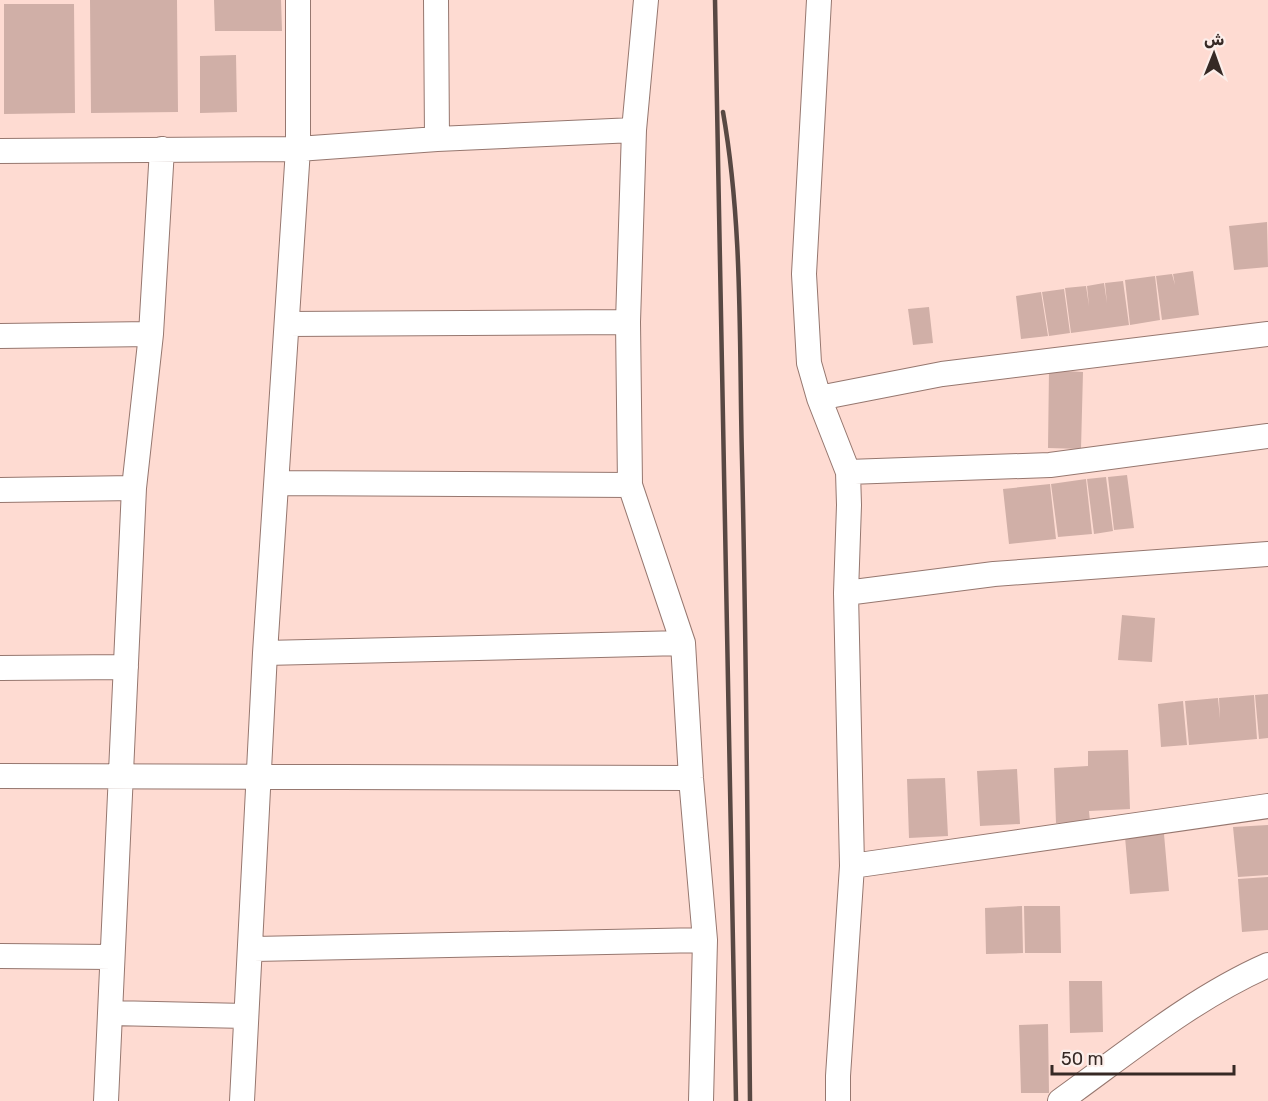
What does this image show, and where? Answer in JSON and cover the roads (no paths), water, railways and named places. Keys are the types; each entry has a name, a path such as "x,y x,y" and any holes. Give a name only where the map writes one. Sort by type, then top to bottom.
{"street":[{"path":"242,1101 265,653 298,149 298,0"},
{"path":"436,0 437,139"},
{"path":"646,0 634,130 628,322 630,485 682,643 705,940 701,1101"},
{"path":"819,0 804,274 809,363 819,398 848,472 849,505 846,593 852,866 838,1101"},
{"path":"0,150 298,149 437,139 634,130"},
{"path":"106,1101 135,488 151,334 162,148"},
{"path":"287,324 628,322"},
{"path":"0,336 151,334"},
{"path":"819,398 942,374 1268,334"},
{"path":"848,472 1050,465 1268,436"},
{"path":"277,483 630,485"},
{"path":"0,490 135,488"},
{"path":"846,593 994,574 1268,554"},
{"path":"265,653 682,643"},
{"path":"0,668 126,667"},
{"path":"0,776 691,778"},
{"path":"852,866 1268,806"},
{"path":"250,949 705,940"},
{"path":"0,956 112,957"},
{"path":"1060,1101 1182,1014 1243,976 1268,965"},
{"path":"111,1012 246,1016"}],"railway":[{"path":"715,0 736,1101"},
{"path":"723,112 734,198 739,285 750,1101"}]}
